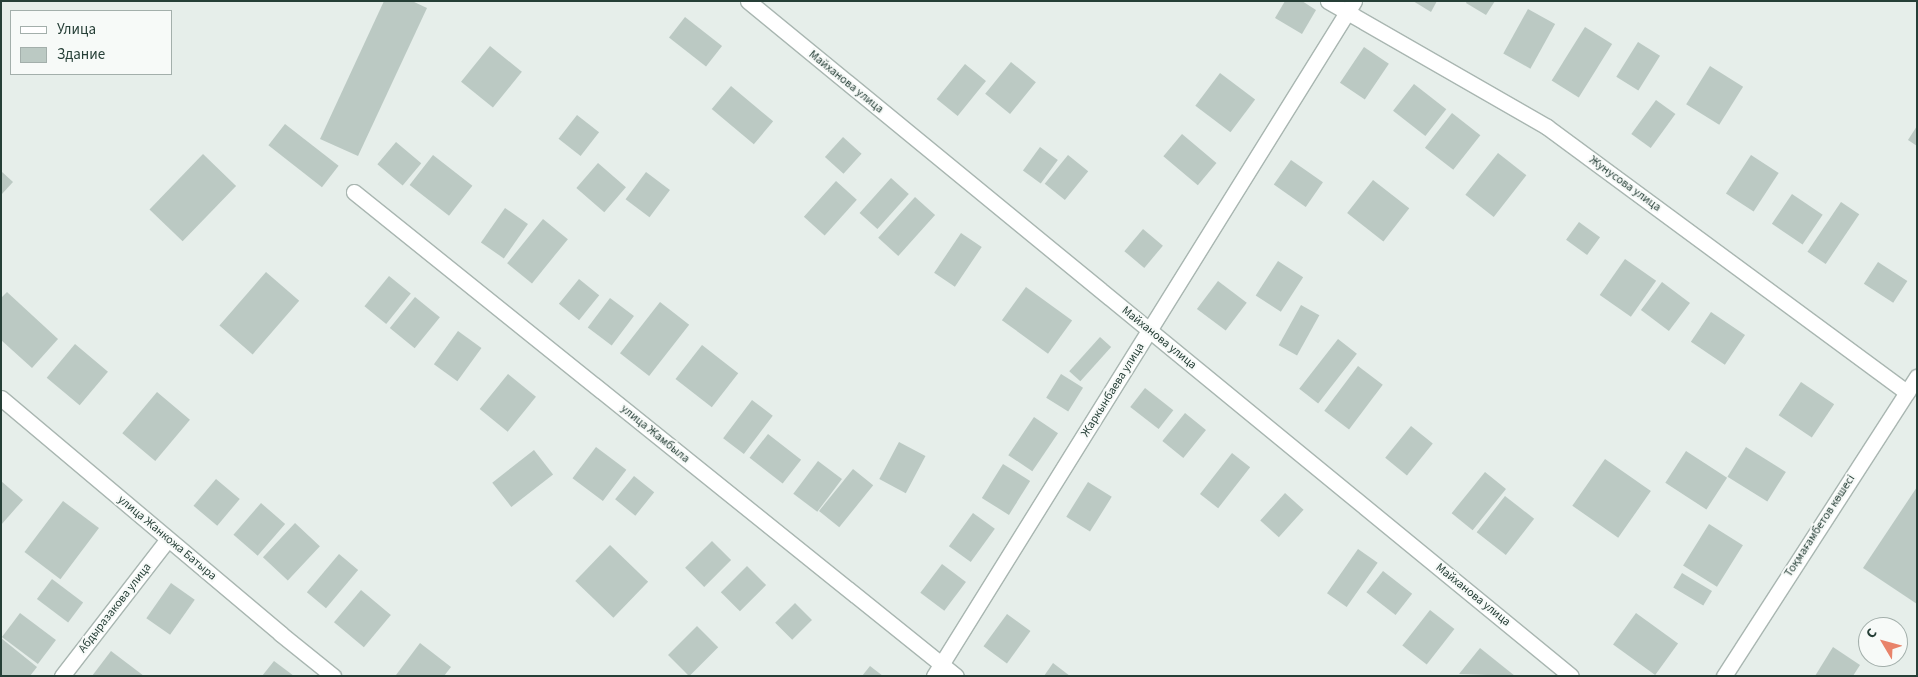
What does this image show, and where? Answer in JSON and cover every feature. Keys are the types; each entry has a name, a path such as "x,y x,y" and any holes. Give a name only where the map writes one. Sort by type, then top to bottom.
{"street":[{"name":"Майханова улица","path":"748,1 1571,676"},
{"name":"Жунусова улица","path":"1328,1 1350,7 1547,126 1907,392"},
{"name":"Жаркынбаева улица","path":"937,670 1150,331 1350,7"},
{"name":"улица Жамбыла","path":"354,192 937,670 956,676"},
{"name":"Тоқмағамбетов көшесі","path":"1724,676 1917,376"},
{"name":"улица Жанкожа Батыра","path":"1,398 333,676"},
{"name":"Абдыразакова улица","path":"62,676 168,539"}],"building":[{"path":"384,1 412,1 427,8 358,156 320,139"},
{"path":"1285,1 1302,1 1316,10 1302,34 1275,18"},
{"path":"1413,1 1437,1 1431,12"},
{"path":"1467,1 1495,1 1486,15 1466,3"},
{"path":"1528,9 1555,24 1530,69 1503,54"},
{"path":"685,17 722,46 706,66 669,37"},
{"path":"1585,27 1612,44 1579,97 1552,80"},
{"path":"1638,42 1660,56 1638,91 1616,77"},
{"path":"490,46 522,72 493,108 461,82"},
{"path":"1364,47 1389,64 1365,99 1340,83"},
{"path":"1011,62 1036,82 1010,114 985,94"},
{"path":"965,64 986,81 958,116 937,99"},
{"path":"1710,66 1743,87 1719,125 1686,104"},
{"path":"1220,73 1255,99 1230,132 1195,106"},
{"path":"1414,84 1446,109 1425,136 1393,111"},
{"path":"731,86 773,121 754,144 712,109"},
{"path":"1656,100 1675,114 1651,148 1631,134"},
{"path":"1452,113 1480,135 1453,170 1425,148"},
{"path":"577,115 599,132 581,156 559,139"},
{"path":"285,124 339,166 322,187 268,145"},
{"path":"1917,126 1917,146 1908,140"},
{"path":"1182,134 1216,163 1198,185 1163,156"},
{"path":"843,137 862,154 844,174 825,157"},
{"path":"396,142 421,163 403,185 377,164"},
{"path":"1040,147 1058,160 1041,183 1023,170"},
{"path":"1498,153 1526,175 1494,217 1465,195"},
{"path":"203,154 236,186 183,241 150,209"},
{"path":"433,155 472,186 449,216 410,185"},
{"path":"1068,155 1088,171 1065,200 1045,184"},
{"path":"1751,155 1779,173 1754,212 1726,194"},
{"path":"1291,160 1323,182 1306,207 1274,185"},
{"path":"598,163 626,187 604,212 576,188"},
{"path":"1,171 13,182 1,195"},
{"path":"646,172 670,190 649,217 626,199"},
{"path":"891,178 909,194 877,229 860,213"},
{"path":"1373,180 1409,208 1383,241 1347,213"},
{"path":"836,181 857,200 825,235 804,217"},
{"path":"1792,194 1823,215 1803,245 1772,224"},
{"path":"915,197 935,215 898,256 878,238"},
{"path":"1841,202 1859,214 1826,264 1807,252"},
{"path":"505,208 528,224 504,258 481,242"},
{"path":"543,219 568,239 532,283 507,263"},
{"path":"1579,222 1600,237 1587,255 1566,240"},
{"path":"1143,229 1163,246 1144,268 1124,251"},
{"path":"961,233 982,247 955,287 934,273"},
{"path":"1625,259 1656,281 1631,317 1600,295"},
{"path":"1278,261 1303,277 1281,312 1256,295"},
{"path":"1878,262 1907,281 1893,303 1864,284"},
{"path":"266,272 299,301 253,354 219,326"},
{"path":"389,276 411,294 386,324 364,306"},
{"path":"579,279 599,295 579,320 559,304"},
{"path":"1218,281 1247,303 1226,331 1197,309"},
{"path":"1662,282 1690,303 1669,331 1641,310"},
{"path":"1026,287 1072,321 1048,354 1002,320"},
{"path":"7,292 58,339 32,368 1,340 1,298"},
{"path":"415,297 440,317 415,348 390,328"},
{"path":"610,298 634,316 612,346 588,328"},
{"path":"660,302 689,325 649,376 620,353"},
{"path":"1301,305 1319,315 1297,355 1279,345"},
{"path":"1711,312 1745,335 1725,365 1691,342"},
{"path":"458,331 481,348 457,381 434,364"},
{"path":"1100,337 1111,347 1080,381 1069,371"},
{"path":"1338,339 1357,354 1318,403 1299,389"},
{"path":"75,344 108,372 80,405 47,378"},
{"path":"702,345 738,373 712,407 676,379"},
{"path":"1358,366 1383,385 1349,429 1324,411"},
{"path":"508,374 536,397 508,432 480,409"},
{"path":"1061,374 1083,388 1068,412 1046,398"},
{"path":"1801,382 1834,404 1812,438 1779,415"},
{"path":"1145,388 1173,410 1159,429 1130,407"},
{"path":"157,392 190,420 155,461 122,433"},
{"path":"752,400 773,416 744,454 723,438"},
{"path":"1185,413 1206,430 1183,458 1162,441"},
{"path":"1034,417 1058,433 1032,471 1008,455"},
{"path":"1411,426 1433,444 1407,475 1385,458"},
{"path":"768,434 801,460 783,483 750,458"},
{"path":"899,442 925,456 906,493 879,479"},
{"path":"596,447 626,470 603,501 573,478"},
{"path":"1746,447 1786,472 1767,502 1727,477"},
{"path":"534,450 553,474 511,507 492,483"},
{"path":"1686,451 1727,478 1706,510 1665,483"},
{"path":"1232,453 1250,467 1218,508 1200,494"},
{"path":"1605,459 1651,491 1618,538 1572,506"},
{"path":"818,461 842,479 817,512 793,494"},
{"path":"1003,464 1030,481 1009,515 982,498"},
{"path":"853,469 873,485 839,527 819,511"},
{"path":"1485,472 1506,489 1473,530 1452,513"},
{"path":"634,476 654,492 635,516 615,499"},
{"path":"216,479 240,499 217,526 194,506"},
{"path":"1,481 23,500 1,525"},
{"path":"1088,482 1112,497 1090,532 1066,517"},
{"path":"1917,487 1917,604 1863,568"},
{"path":"1285,493 1304,510 1279,537 1260,520"},
{"path":"1505,496 1534,519 1506,555 1477,532"},
{"path":"63,501 99,528 60,579 24,552"},
{"path":"261,503 285,524 258,556 233,535"},
{"path":"973,513 995,529 971,562 949,546"},
{"path":"295,523 320,546 288,581 263,557"},
{"path":"1709,524 1743,545 1717,587 1683,566"},
{"path":"712,541 731,560 704,587 685,568"},
{"path":"610,545 648,582 613,618 575,581"},
{"path":"1358,549 1378,563 1347,607 1327,593"},
{"path":"339,554 358,570 326,608 307,592"},
{"path":"942,564 966,582 944,611 920,593"},
{"path":"747,566 766,585 740,611 721,592"},
{"path":"1383,571 1412,594 1396,615 1366,592"},
{"path":"1682,573 1712,591 1703,606 1673,588"},
{"path":"52,579 83,602 68,622 37,599"},
{"path":"171,583 195,600 170,635 146,618"},
{"path":"361,590 391,615 364,647 334,622"},
{"path":"795,603 812,620 792,640 775,623"},
{"path":"1430,610 1454,629 1427,665 1402,645"},
{"path":"20,613 56,640 38,664 2,637"},
{"path":"1636,613 1678,644 1655,675 1613,645"},
{"path":"1007,614 1030,631 1007,663 983,646"},
{"path":"697,626 718,647 689,676 668,655"},
{"path":"1,638 37,667 30,676 1,676"},
{"path":"420,643 451,667 444,676 396,675"},
{"path":"1833,647 1858,664 1859,667 1853,676 1815,676"},
{"path":"1480,648 1515,676 1459,674"},
{"path":"111,651 144,676 92,676"},
{"path":"274,661 294,676 262,676"},
{"path":"1053,663 1070,676 1044,676"},
{"path":"870,666 883,676 862,676"}]}
